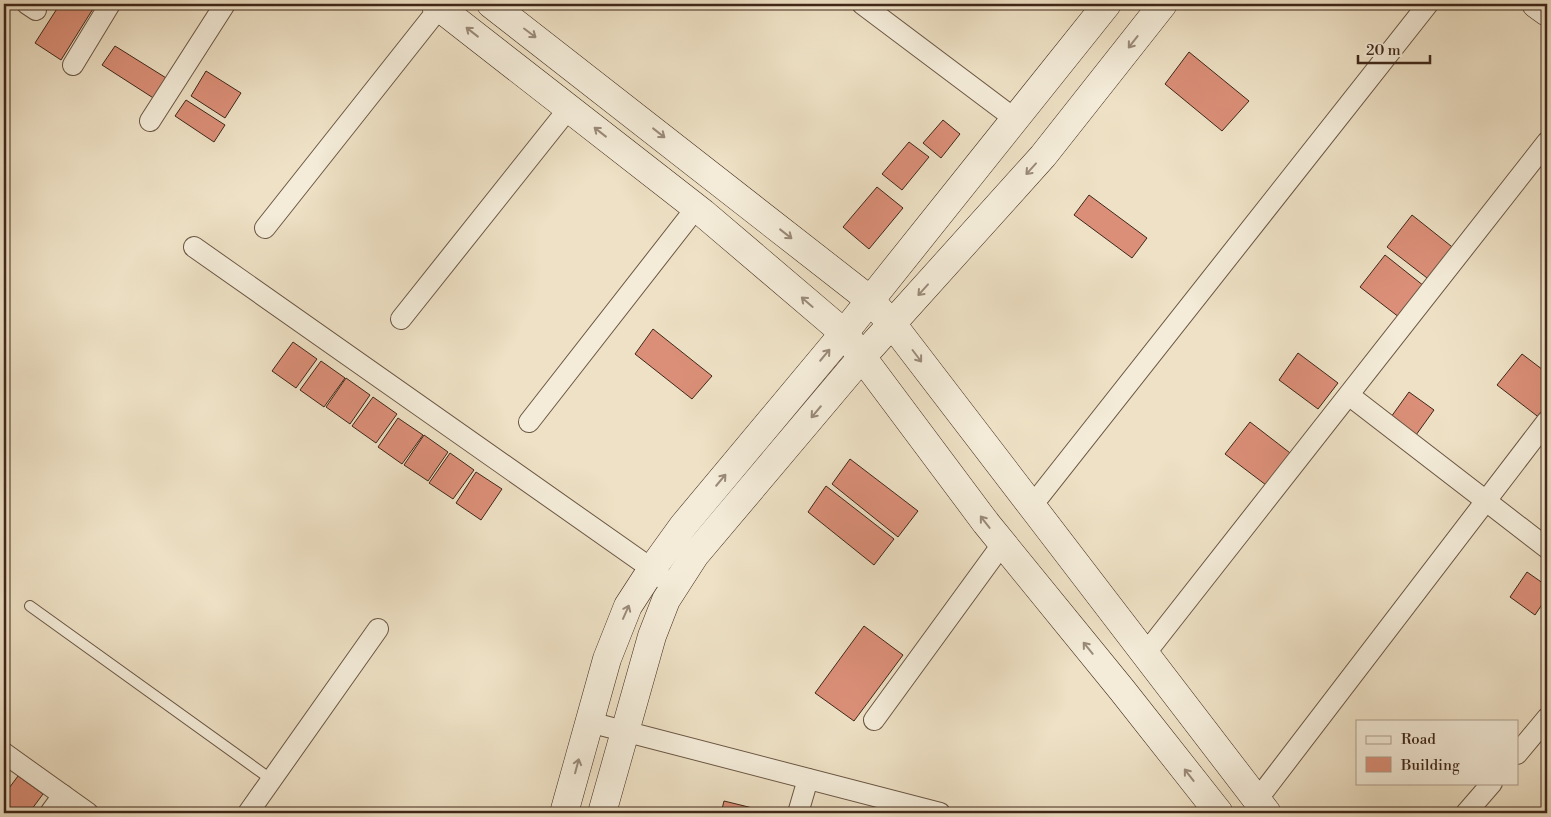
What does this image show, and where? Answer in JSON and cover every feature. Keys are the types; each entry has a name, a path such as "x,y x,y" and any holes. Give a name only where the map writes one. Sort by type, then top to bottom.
{"street":[{"path":"73,65 110,4"},
{"path":"150,122 226,4"},
{"path":"491,4 870,300 893,325 1262,807 1486,499 1547,421"},
{"path":"862,4 1015,119"},
{"path":"564,813 607,659 628,606 652,569 683,526 844,333 1107,4"},
{"path":"602,813 623,732 652,636 666,600 694,555 862,357 893,325 1043,156 1163,4"},
{"path":"1031,507 1428,4"},
{"path":"1536,4 1547,12"},
{"path":"265,228 438,6 696,208 844,333 1003,543 1219,813"},
{"path":"401,319 569,108"},
{"path":"1145,654 1350,396 1547,142"},
{"path":"529,422 696,208"},
{"path":"194,247 652,569 674,588"},
{"path":"1350,396 1486,499 1547,548"},
{"path":"874,720 1003,543"},
{"path":"248,813 378,630"},
{"path":"1518,753 1547,718"},
{"path":"589,722 940,813"},
{"path":"4,753 88,813"},
{"path":"798,813 808,778"},
{"path":"1466,813 1491,784"},
{"path":"50,813 63,795"}],"lane":[{"path":"30,606 272,780"}],"building":[{"path":"60,4 96,4 61,60 35,43"},
{"path":"115,46 171,81 158,101 102,65"},
{"path":"1189,52 1249,101 1222,131 1165,84"},
{"path":"206,71 241,93 225,118 191,96"},
{"path":"186,100 225,125 214,142 175,116"},
{"path":"943,120 960,134 941,158 923,143"},
{"path":"909,142 929,157 902,190 882,174"},
{"path":"877,187 903,208 869,249 843,227"},
{"path":"1089,195 1147,238 1132,258 1074,215"},
{"path":"1412,215 1456,250 1431,281 1387,247"},
{"path":"1385,255 1429,290 1404,321 1360,287"},
{"path":"653,329 712,376 692,399 635,354"},
{"path":"293,342 317,359 296,388 272,371"},
{"path":"1298,353 1338,383 1318,409 1279,380"},
{"path":"1522,354 1547,373 1547,412 1541,419 1497,385"},
{"path":"321,361 345,378 324,407 300,390"},
{"path":"346,378 370,395 350,424 326,407"},
{"path":"1409,392 1434,410 1416,435 1391,417"},
{"path":"373,397 397,414 376,443 352,426"},
{"path":"398,418 423,435 402,464 378,447"},
{"path":"1250,422 1294,456 1270,488 1225,454"},
{"path":"424,435 448,452 428,481 404,465"},
{"path":"450,453 474,470 453,499 429,483"},
{"path":"850,459 918,511 898,537 832,484"},
{"path":"476,472 502,489 481,520 456,503"},
{"path":"826,486 894,539 874,565 808,512"},
{"path":"1527,572 1547,586 1547,597 1535,615 1510,597"},
{"path":"864,626 903,655 854,721 815,693"},
{"path":"18,776 43,794 29,813 4,813 4,795"},
{"path":"724,801 773,813 721,813"}]}
